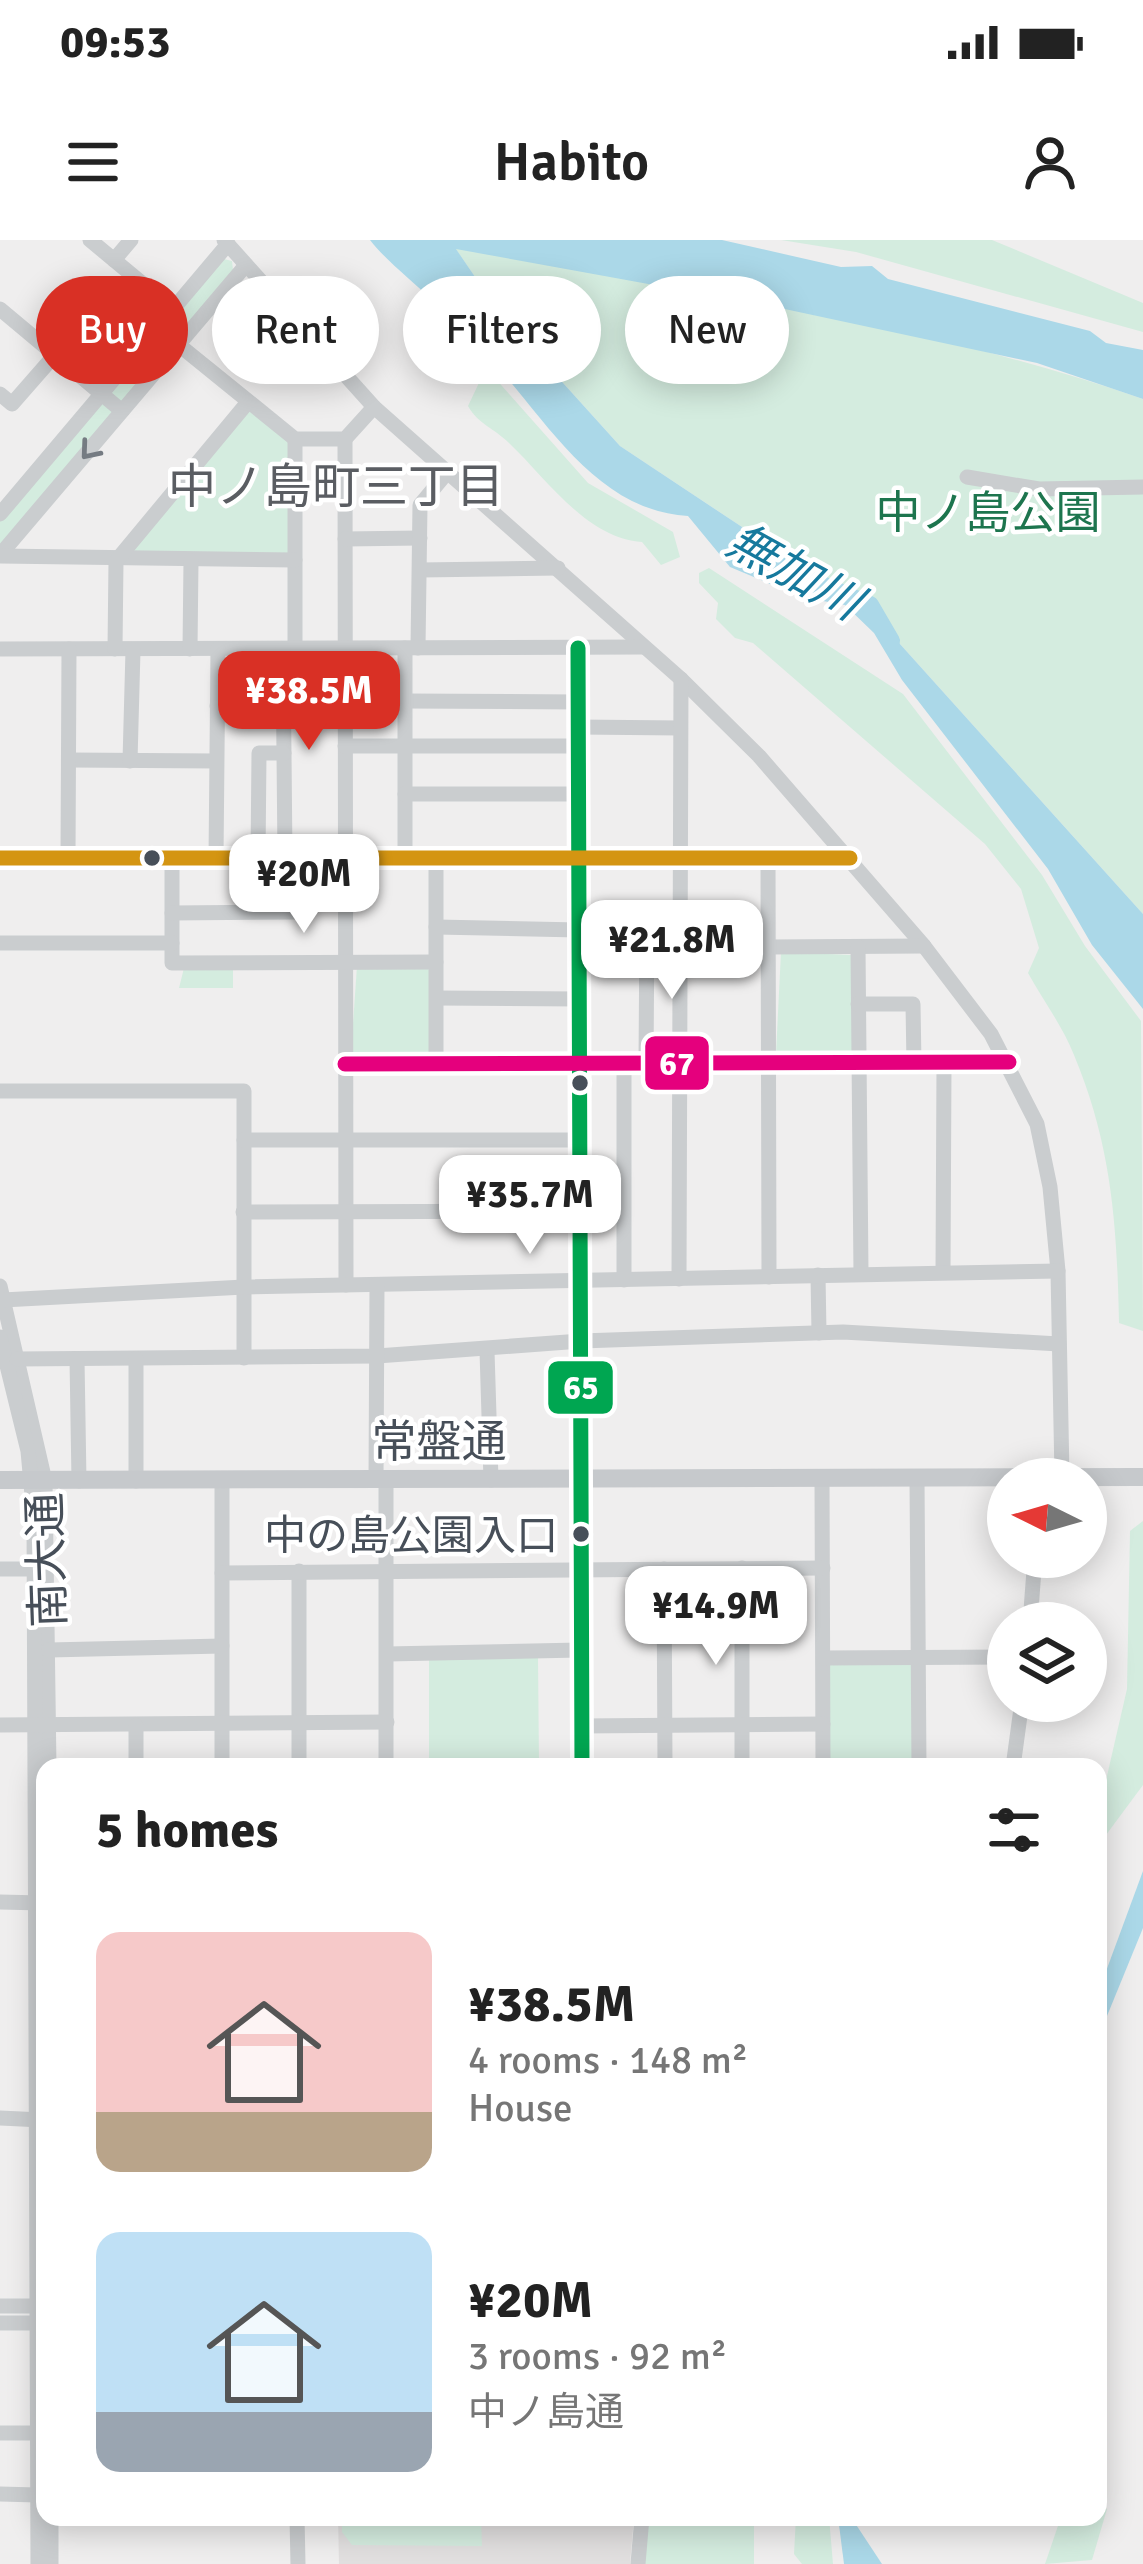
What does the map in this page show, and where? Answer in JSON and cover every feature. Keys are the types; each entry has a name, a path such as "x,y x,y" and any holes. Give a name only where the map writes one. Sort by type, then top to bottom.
{"main road":[{"name":"常盤通","path":"1107,1477 1143,1477"},
{"name":"常盤通","path":"0,1480 987,1478"}],"street":[{"path":"90,240 133,276"},
{"path":"114,260 131,240"},
{"path":"188,289 226,242 374,407 445,475 558,568 681,680 850,858 925,946 1009,1061 1037,1124 1058,1271 1061,1458"},
{"path":"188,333 246,266"},
{"path":"0,310 36,341"},
{"path":"188,353 295,439 345,439"},
{"path":"0,394 12,404 36,377"},
{"path":"88,384 122,411"},
{"path":"0,514 108,384"},
{"path":"0,556 145,384"},
{"path":"115,649 116,561 248,402"},
{"path":"346,1285 345,439 374,407"},
{"path":"172,913 299,912 283,704 296,560 295,439"},
{"path":"405,858 405,700 420,570 420,505 445,475"},
{"path":"967,477 1039,489 1143,487"},
{"path":"345,538 420,538"},
{"path":"0,556 296,560"},
{"path":"190,649 191,561"},
{"path":"420,570 558,568"},
{"path":"0,650 644,647"},
{"path":"578,648 581,1758"},
{"path":"216,859 218,649"},
{"path":"68,859 69,650"},
{"path":"130,760 133,650"},
{"path":"679,1279 681,680"},
{"path":"217,706 345,700"},
{"path":"405,700 578,702"},
{"path":"578,727 680,728"},
{"path":"346,746 578,746"},
{"path":"258,858 259,753 284,753"},
{"path":"70,760 217,761"},
{"path":"405,794 578,794"},
{"path":"0,858 850,858"},
{"path":"436,858 436,1065"},
{"path":"768,858 769,1277"},
{"path":"172,859 172,963 436,962"},
{"path":"646,1064 647,920 680,921"},
{"path":"436,927 579,930"},
{"path":"0,944 172,943"},
{"path":"769,947 925,946"},
{"path":"858,947 861,1274"},
{"path":"436,998 579,999"},
{"path":"858,1004 913,1004 914,1064"},
{"path":"345,1064 770,1066 1009,1061"},
{"path":"624,1064 624,1280"},
{"path":"943,1272 944,1064"},
{"path":"0,1091 244,1091 244,1358"},
{"path":"244,1140 581,1140"},
{"path":"243,1212 580,1211"},
{"path":"2,1293 1058,1271"},
{"path":"818,1276 819,1333"},
{"path":"377,1285 386,1758"},
{"name":"南大通","path":"2,1293 8,1359"},
{"path":"8,1359 376,1356 581,1341 819,1333 1059,1344"},
{"name":"南大通","path":"0,1337 38,1481 49,1650 42,1726 47,1758"},
{"path":"488,1351 490,1480"},
{"path":"77,1359 79,1481"},
{"path":"136,1359 136,1481"},
{"path":"917,1478 919,1758"},
{"path":"822,1479 824,1758"},
{"name":"南大通","path":"38,1481 33,1569 42,1758"},
{"path":"222,1482 222,1758"},
{"path":"742,1568 742,1758"},
{"path":"222,1573 823,1568"},
{"path":"0,1569 33,1569"},
{"path":"664,1569 665,1758"},
{"path":"299,1571 299,1758"},
{"path":"49,1650 222,1646"},
{"path":"387,1654 580,1650"},
{"path":"824,1658 987,1657"},
{"path":"0,1725 387,1722"},
{"path":"1014,1758 1019,1722"},
{"path":"581,1726 823,1724"},
{"path":"136,1726 136,1758"},
{"path":"0,1902 36,1903"},
{"path":"0,2119 36,2120"},
{"path":"0,2306 36,2313"},
{"path":"0,2323 36,2315"},
{"path":"0,2433 36,2434"},
{"path":"0,2494 36,2495"},
{"name":"南大通","path":"37,2526 38,2564"},
{"path":"51,2526 51,2564"},
{"path":"297,2526 298,2564"},
{"path":"638,2564 641,2526"}],"shaded area":[{"path":"338,2526 633,2526 630,2564 339,2564"}],"green space":[{"path":"781,240 992,240 1143,303 1143,332 856,252"},
{"name":"中ノ島公園","path":"455,248 625,278 625,384 789,384 789,309 974,349 1143,399 1143,914 873,614 620,446 564,384 601,384 601,276 474,276"},
{"path":"224,259 232,261 228,276 212,276 212,295 188,323 188,302"},
{"path":"119,384 137,384 121,403 111,394"},
{"path":"478,384 500,384 588,483 673,532 680,557 661,565 642,542 603,530 585,518 468,406"},
{"path":"104,404 112,412 0,550 0,519 96,405"},
{"path":"248,410 290,443 288,553 132,552"},
{"path":"709,568 903,694 1042,875 1085,946 1141,1021 1143,1331 1119,1323 1114,1220 1097,1122 1074,1055 1028,973 1039,948 1021,889 985,844 753,643 735,638 716,619 718,603 699,583 699,573"},
{"path":"781,952 852,955 853,1055 781,1059 776,1054"},
{"path":"357,966 426,967 431,972 430,1055 425,1061 356,1060 351,1053"},
{"path":"184,968 233,969 233,988 179,988"},
{"path":"1143,1521 1143,1785 1107,1834 1107,1776 1127,1689 1130,1531"},
{"path":"538,1656 539,1758 429,1758 429,1657"},
{"path":"828,1662 915,1664 913,1758 828,1758"},
{"path":"342,2526 481,2526 482,2546 352,2545"},
{"path":"646,2526 754,2526 754,2564 643,2564"},
{"path":"796,2526 830,2526 833,2564 802,2564 794,2554"},
{"path":"1058,2526 1102,2526 1092,2560 1045,2564"}],"water":[{"path":"370,240 722,240 841,267 872,266 888,279 1090,331 1106,343 1143,350 1143,399 1037,363 789,310 789,276 625,276 625,280 456,249 474,276 407,276"},
{"path":"511,384 564,384 620,446 873,614 1143,914 1143,1009 1092,945 1048,869 902,680 874,633 845,605 801,597 730,567 688,516 654,510 623,496 572,454"},
{"path":"1143,1871 1143,1928 1107,2016 1107,1969"},
{"path":"839,2526 857,2526 882,2564 844,2564"}],"waterway":[{"name":"無加川","path":"806,578 870,605 891,641"}],"transit line":[{"name":"65","path":"578,648 582,1758"},
{"path":"0,858 850,858"},
{"name":"67","path":"345,1064 1009,1062"}],"place":[{"name":"中の島公園入口","path":"581,1534"}],"district":[{"name":"中ノ島町三丁目","path":"336,486"}]}
